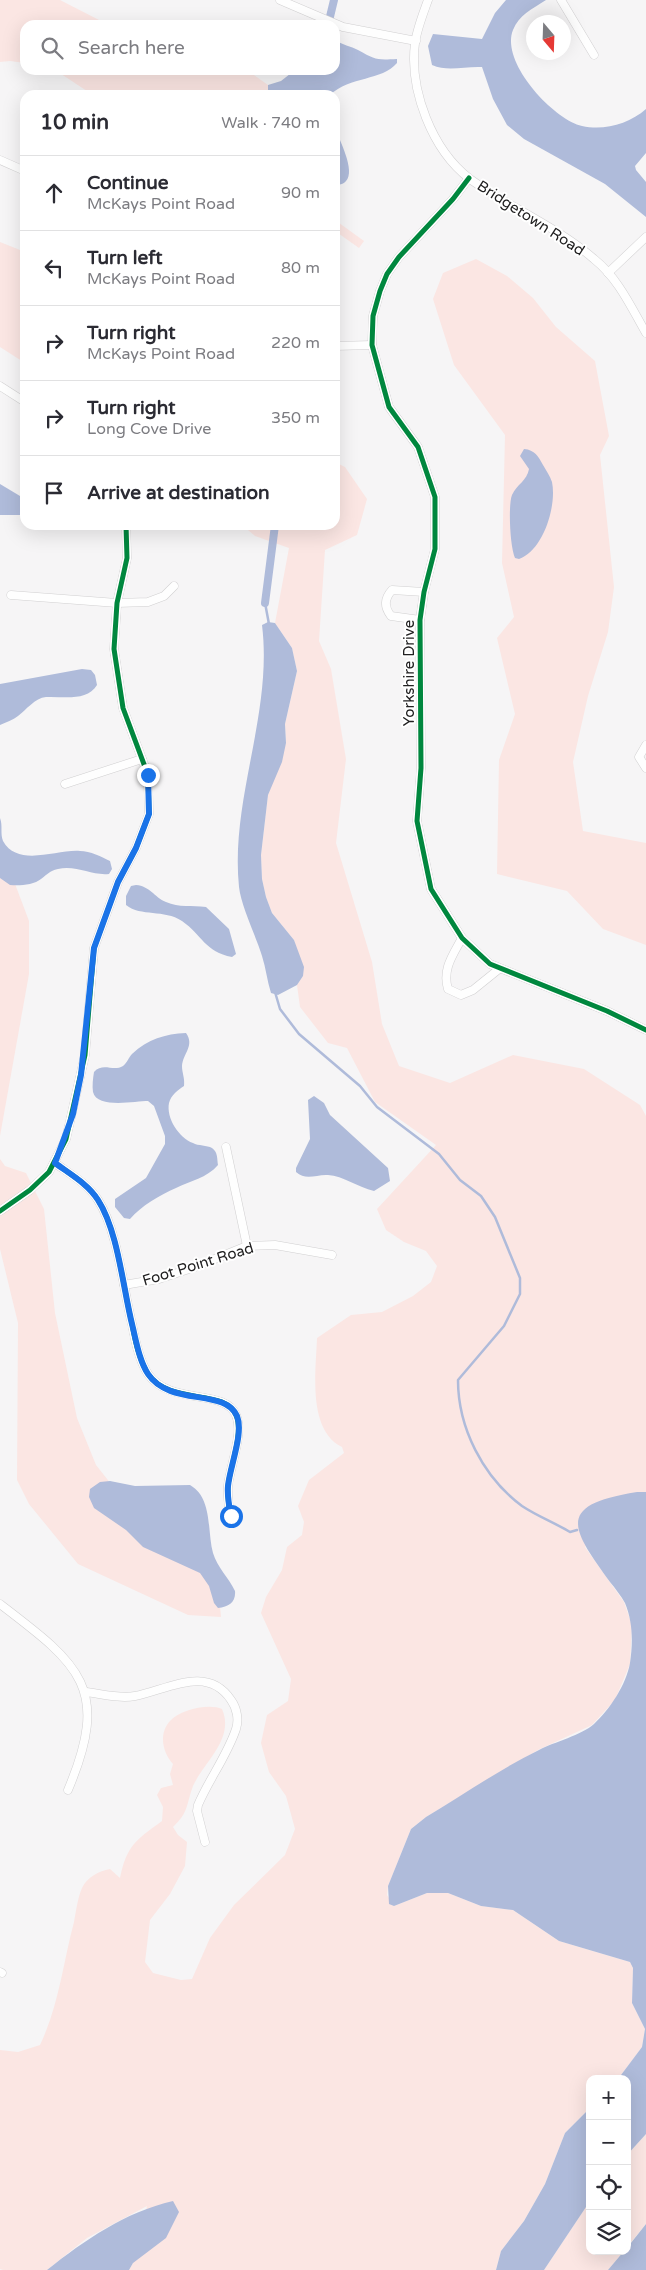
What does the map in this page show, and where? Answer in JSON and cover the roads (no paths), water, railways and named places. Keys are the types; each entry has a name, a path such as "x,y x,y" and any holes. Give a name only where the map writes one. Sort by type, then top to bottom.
{"street":[{"path":"280,0 327,20"},
{"name":"Bridgetown Road","path":"428,0 416,41 416,74 427,119 449,157 469,178 561,233 595,259 619,286 646,333"},
{"path":"562,0 594,55"},
{"path":"340,26 416,41"},
{"path":"0,160 20,169"},
{"name":"Yorkshire Drive","path":"469,178 453,199 399,257 387,274 373,316 372,345 389,407 418,447 435,497 435,549 424,592 420,620 421,768 417,821 431,890 462,938 499,969 607,1011 646,1030"},
{"path":"608,273 646,237"},
{"path":"340,346 372,345"},
{"path":"0,386 20,399"},
{"path":"0,1211 30,1190 50,1172 55,1163 70,1123 81,1075 94,948 118,882 136,848 149,814 148,775 123,708 116,673 114,649 117,603 127,558 126,530"},
{"path":"11,595 117,603 156,600 174,586"},
{"name":"Yorkshire Drive","path":"420,620 391,616 385,606 387,597 392,590 424,592"},
{"path":"646,745 639,754 641,762 646,768"},
{"path":"65,784 142,759"},
{"path":"462,938 446,969 445,979 448,989 461,995 473,990 499,969"},
{"path":"226,1146 247,1246"},
{"path":"55,1163 89,1189 98,1200 110,1228 135,1339 144,1369 152,1379 178,1395 226,1403 236,1413 240,1425 228,1488 231,1523"},
{"name":"Foot Point Road","path":"124,1285 168,1276 247,1246 275,1245 332,1255"},
{"path":"0,1604 39,1634 68,1663 82,1682 86,1692 87,1736 68,1790"},
{"path":"86,1692 135,1696 195,1681 209,1683 230,1697 236,1712 236,1728 198,1805 197,1811 205,1842"}],"water":[{"path":"506,0 546,0 519,20 513,30 511,43 514,58 521,73 544,101 557,113 582,126 599,128 616,125 632,119 646,109 646,153 635,166 646,182 646,217 605,184 524,139 507,125 493,99 482,67 444,68 432,65 428,46 433,34 482,39 495,13"},
{"path":"340,42 373,58 397,59 397,63 391,69 337,90 268,90 268,85 281,81 289,75 340,75"},
{"path":"340,140 349,170 349,176 340,185"},
{"path":"524,449 536,454 552,482 553,492 550,515 541,537 528,554 519,559 515,558 513,553 510,508 512,495 526,477 529,469 520,456"},
{"path":"0,484 20,496 20,515 0,515"},
{"path":"268,622 275,623 292,648 297,671 285,724 286,743 282,762 268,795 261,855 262,879 272,913 294,940 304,967 303,976 297,985 278,995 271,993 262,956 240,895 238,854 240,821 262,691 264,658 262,625"},
{"path":"82,669 91,670 95,675 97,685 93,690 81,696 42,698 16,717 0,725 0,684"},
{"path":"0,818 3,841 18,854 28,856 84,851 96,854 110,861 112,869 109,874 97,874 72,868 58,869 34,883 10,885 0,878"},
{"path":"131,886 145,887 162,900 171,904 206,907 229,929 236,954 232,957 216,951 204,942 189,926 175,917 139,911 126,905 126,896"},
{"path":"186,1033 189,1046 182,1066 184,1086 170,1100 170,1115 175,1127 183,1137 195,1144 210,1147 214,1150 218,1165 204,1176 151,1201 130,1219 124,1218 115,1207 115,1199 146,1178 165,1144 165,1136 154,1106 148,1101 117,1103 101,1101 96,1097 93,1092 94,1072 104,1067 119,1068 123,1066 138,1049 157,1038"},
{"path":"314,1096 324,1103 330,1115 388,1168 390,1181 374,1191 334,1176 308,1177 296,1172 296,1168 310,1139 308,1100"},
{"path":"110,1481 135,1486 190,1485 197,1491 206,1507 213,1553 235,1591 233,1601 218,1608 214,1603 209,1586 200,1573 143,1547 126,1530 94,1508 89,1497 90,1489 100,1482"},
{"path":"646,1492 646,2134 631,2151 631,2075 621,2075 642,2047 645,2029 632,2003 633,1968 630,1962 559,1941 513,1910 481,1906 448,1893 427,1893 394,1906 389,1904 388,1886 411,1829 426,1817 524,1757 589,1728 600,1718 616,1696 625,1680 630,1663 632,1640 630,1618 625,1603 586,1547 578,1522 582,1512 593,1504 611,1497"},
{"path":"586,2112 586,2207 544,2270 496,2270 501,2251 524,2221 545,2184 565,2133"},
{"path":"173,2201 179,2212 166,2238 133,2263 129,2270 47,2270 106,2228 138,2212"},
{"path":"646,2224 646,2270 608,2270 621,2255 631,2255 631,2243"}],"waterway":[{"path":"329,20 334,0"},
{"path":"265,603 274,530"},
{"path":"265,603 269,624"},
{"path":"275,992 280,1009 299,1034 360,1086 377,1107 439,1154 460,1180 481,1196 495,1217 520,1278 520,1294 504,1326 458,1380 463,1416 475,1450 496,1481 508,1494 528,1510 570,1532 577,1530"}]}
